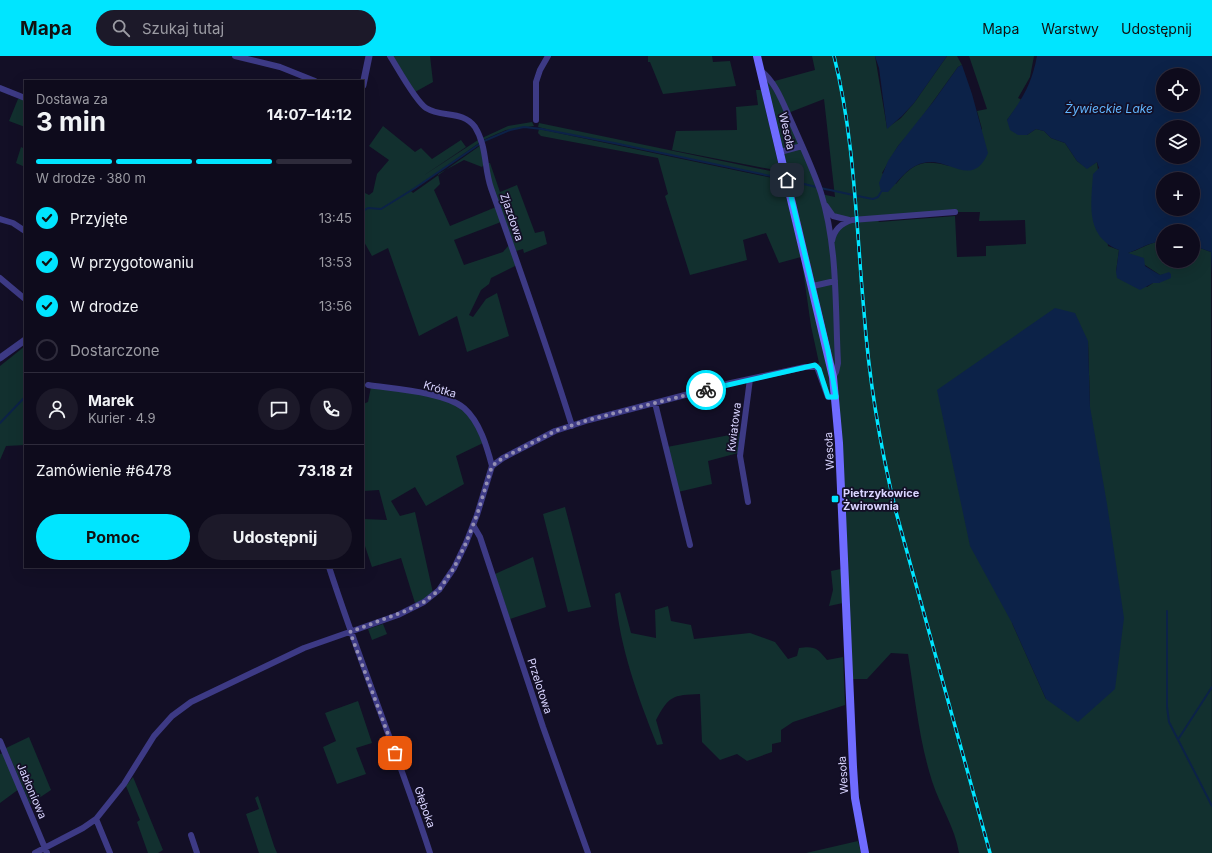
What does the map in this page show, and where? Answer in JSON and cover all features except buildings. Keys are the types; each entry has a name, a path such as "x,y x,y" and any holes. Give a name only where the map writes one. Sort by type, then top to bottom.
{"main road":[{"name":"Wesoła","path":"757,56 813,286 836,397 853,767 855,798 865,853"}],"street":[{"path":"235,56 280,67 312,80"},
{"path":"364,80 369,56"},
{"name":"Zjazdowa","path":"390,56 425,108 439,113 453,114 467,118 475,128 482,142 487,176 534,307 572,426"},
{"path":"536,120 536,82 540,70 548,56"},
{"path":"761,71 771,82 802,146 823,201 831,245 835,281 838,363 833,377"},
{"path":"0,88 24,98"},
{"path":"780,152 802,146"},
{"path":"823,201 833,216 843,220 955,212"},
{"path":"0,219 13,223 24,230"},
{"path":"831,245 833,234 838,228 845,222 852,220"},
{"path":"0,278 24,298"},
{"path":"813,286 835,281"},
{"path":"0,358 24,341"},
{"path":"35,853 46,851 96,819 111,802 154,736 172,716 191,702 222,689 246,674 304,648 417,606 439,590 454,568 473,525 492,466 503,458 555,431 655,403 750,379 815,365 819,369 828,397 836,397"},
{"name":"Kwiatowa","path":"748,502 740,456 750,379"},
{"name":"Krótka","path":"368,385 433,396 448,400 464,408 477,424 492,466"},
{"path":"655,403 690,546"},
{"name":"Przelotowa","path":"473,525 480,536 543,727 588,853"},
{"name":"Głęboka","path":"329,568 350,632 401,767 430,853"},
{"name":"Jabłoniowa","path":"0,741 46,851"},
{"path":"96,819 110,853"},
{"path":"191,835 197,853"}],"green space":[{"path":"392,56 430,56 433,82 415,92"},
{"path":"648,56 712,56 713,62 730,61 736,86 663,94 650,62 648,62"},
{"path":"812,56 875,56 887,128 901,118 914,103 947,56 957,56 962,65 958,67 914,128 898,146 882,173 896,184 908,171 919,164 932,163 949,166 982,129 977,111 987,109 969,56 1034,56 1030,77 1018,98 1022,100 1007,120 1027,135 1036,129 1044,131 1051,138 1065,143 1077,161 1087,168 1097,162 1108,246 1119,250 1116,272 1147,287 1153,283 1159,283 1166,274 1160,275 1127,253 1156,242 1156,268 1200,268 1200,248 1211,252 1212,853 959,853 951,825 935,790 928,766 918,718 908,654 891,653 867,679 851,679 836,397 761,71 784,107 771,82 815,70","holes":["824,99 835,197 821,194 788,113","824,203 833,216 845,222 831,243","955,212 980,212 979,221 1025,220 1026,244 986,246 986,256 957,257 955,216 879,222 877,219","1088,341 1090,407 1046,699 1012,623"]},
{"path":"756,90 761,90 780,171 672,150 676,131 737,130 736,107 758,105"},
{"path":"21,98 24,100 24,127 9,121 18,99"},
{"path":"532,122 534,126 506,130 483,140 482,138 508,126"},
{"path":"539,123 780,173 781,178 558,132 538,127"},
{"path":"383,126 415,152 421,148 432,159 461,140 466,147 423,176 478,140 479,143 411,191 413,193 438,175 440,184 434,190 450,226 496,207 501,222 454,240 464,265 503,252 509,245 515,266 491,278 489,284 481,290 469,315 473,317 486,299 497,293 509,336 467,352 457,316 419,336 388,248 372,256 364,242 364,192 369,195 373,192 377,174 389,160 369,146"},
{"path":"539,129 782,180 801,257 779,263 766,233 743,240 747,260 690,275 665,196 668,194 658,158 541,136 538,133"},
{"path":"481,145 484,164 482,167 464,160 446,170"},
{"path":"21,147 24,148 24,167 16,163"},
{"path":"488,163 490,163 500,192 517,185 535,233 544,231 547,244 524,253 523,249 516,251 488,175"},
{"path":"802,263 823,348 832,393 830,394 828,394 826,390 821,370 816,364 819,363 811,326"},
{"path":"24,347 24,445 6,446 0,460 0,366"},
{"path":"371,387 442,399 466,412 475,424 483,443 456,456 464,484 426,506 415,487 391,501 400,516 415,512 433,593 423,601 415,603 401,558 372,567 364,543 364,519 387,520 379,490 364,491 364,404 368,402"},
{"path":"740,433 738,453 708,461 712,484 678,492 667,447"},
{"path":"565,507 591,607 568,612 543,514"},
{"path":"533,557 546,607 510,619 495,574"},
{"path":"841,569 843,603 829,606 833,590 831,571"},
{"path":"620,592 631,633 656,638 655,610 668,606 671,621 691,625 694,639 750,633 775,642 788,659 797,656 799,648 804,647 815,649 827,660 843,657 845,705 793,722 781,730 781,742 772,744 772,752 747,761 737,754 720,760 702,742 700,694 677,696 668,701 656,720 663,744 657,745 636,689 625,652 617,614 615,594"},
{"path":"383,624 387,634 372,640 368,629"},
{"path":"358,701 372,743 356,748 366,774 337,784 323,747 336,741 325,713"},
{"path":"29,737 51,790 30,804 6,748"},
{"path":"3,753 19,789 0,803 0,754"},
{"path":"133,777 163,850 158,853 148,853 137,822 140,820 126,786"},
{"path":"258,796 277,853 259,853 246,814 259,809 255,798"},
{"path":"858,841 861,853 806,853"}],"water":[{"path":"875,56 947,56 914,103 887,129 879,68"},
{"name":"Żywieckie Lake","path":"1037,56 1212,56 1212,274 1211,252 1200,248 1200,224 1156,224 1156,242 1128,253 1144,258 1145,266 1160,275 1169,272 1171,274 1171,278 1159,283 1153,283 1140,290 1117,278 1116,272 1119,250 1108,244 1100,237 1092,218 1091,197 1093,174 1099,168 1097,162 1087,169 1077,161 1065,143 1051,138 1044,131 1036,129 1027,135 1018,135 1010,130 1007,120 1018,105 1030,82"},
{"path":"962,65 972,94 988,153 982,164 975,169 967,171 932,162 923,163 908,171 888,192 881,192 879,183 888,161 958,67"},
{"path":"1055,308 1075,313 1088,341 1090,407 1107,504 1124,618 1115,689 1078,722 1046,699 1012,623 970,546 937,390"}],"waterway":[{"path":"364,210 368,208 381,209 415,188 484,141 510,130 524,127 614,143 785,179"},
{"path":"789,180 873,199 878,197 881,192"},
{"path":"0,423 24,398"},
{"path":"1167,611 1167,707 1169,722 1212,806"},
{"path":"1179,738 1212,687"}],"railway":[{"path":"834,56 841,88 851,151 866,337 876,413 885,462 896,512 990,853"}],"way so far":[{"path":"395,753 350,632 398,615 424,602 439,590 454,568 466,543 477,515 492,466 503,458 555,431 588,420 706,390"}],"place":[{"name":"Pietrzykowice Żwirownia","path":"835,499"}],"route":[{"path":"706,390 731,383 815,365 819,369 828,397 836,397 828,351 787,180"}]}
